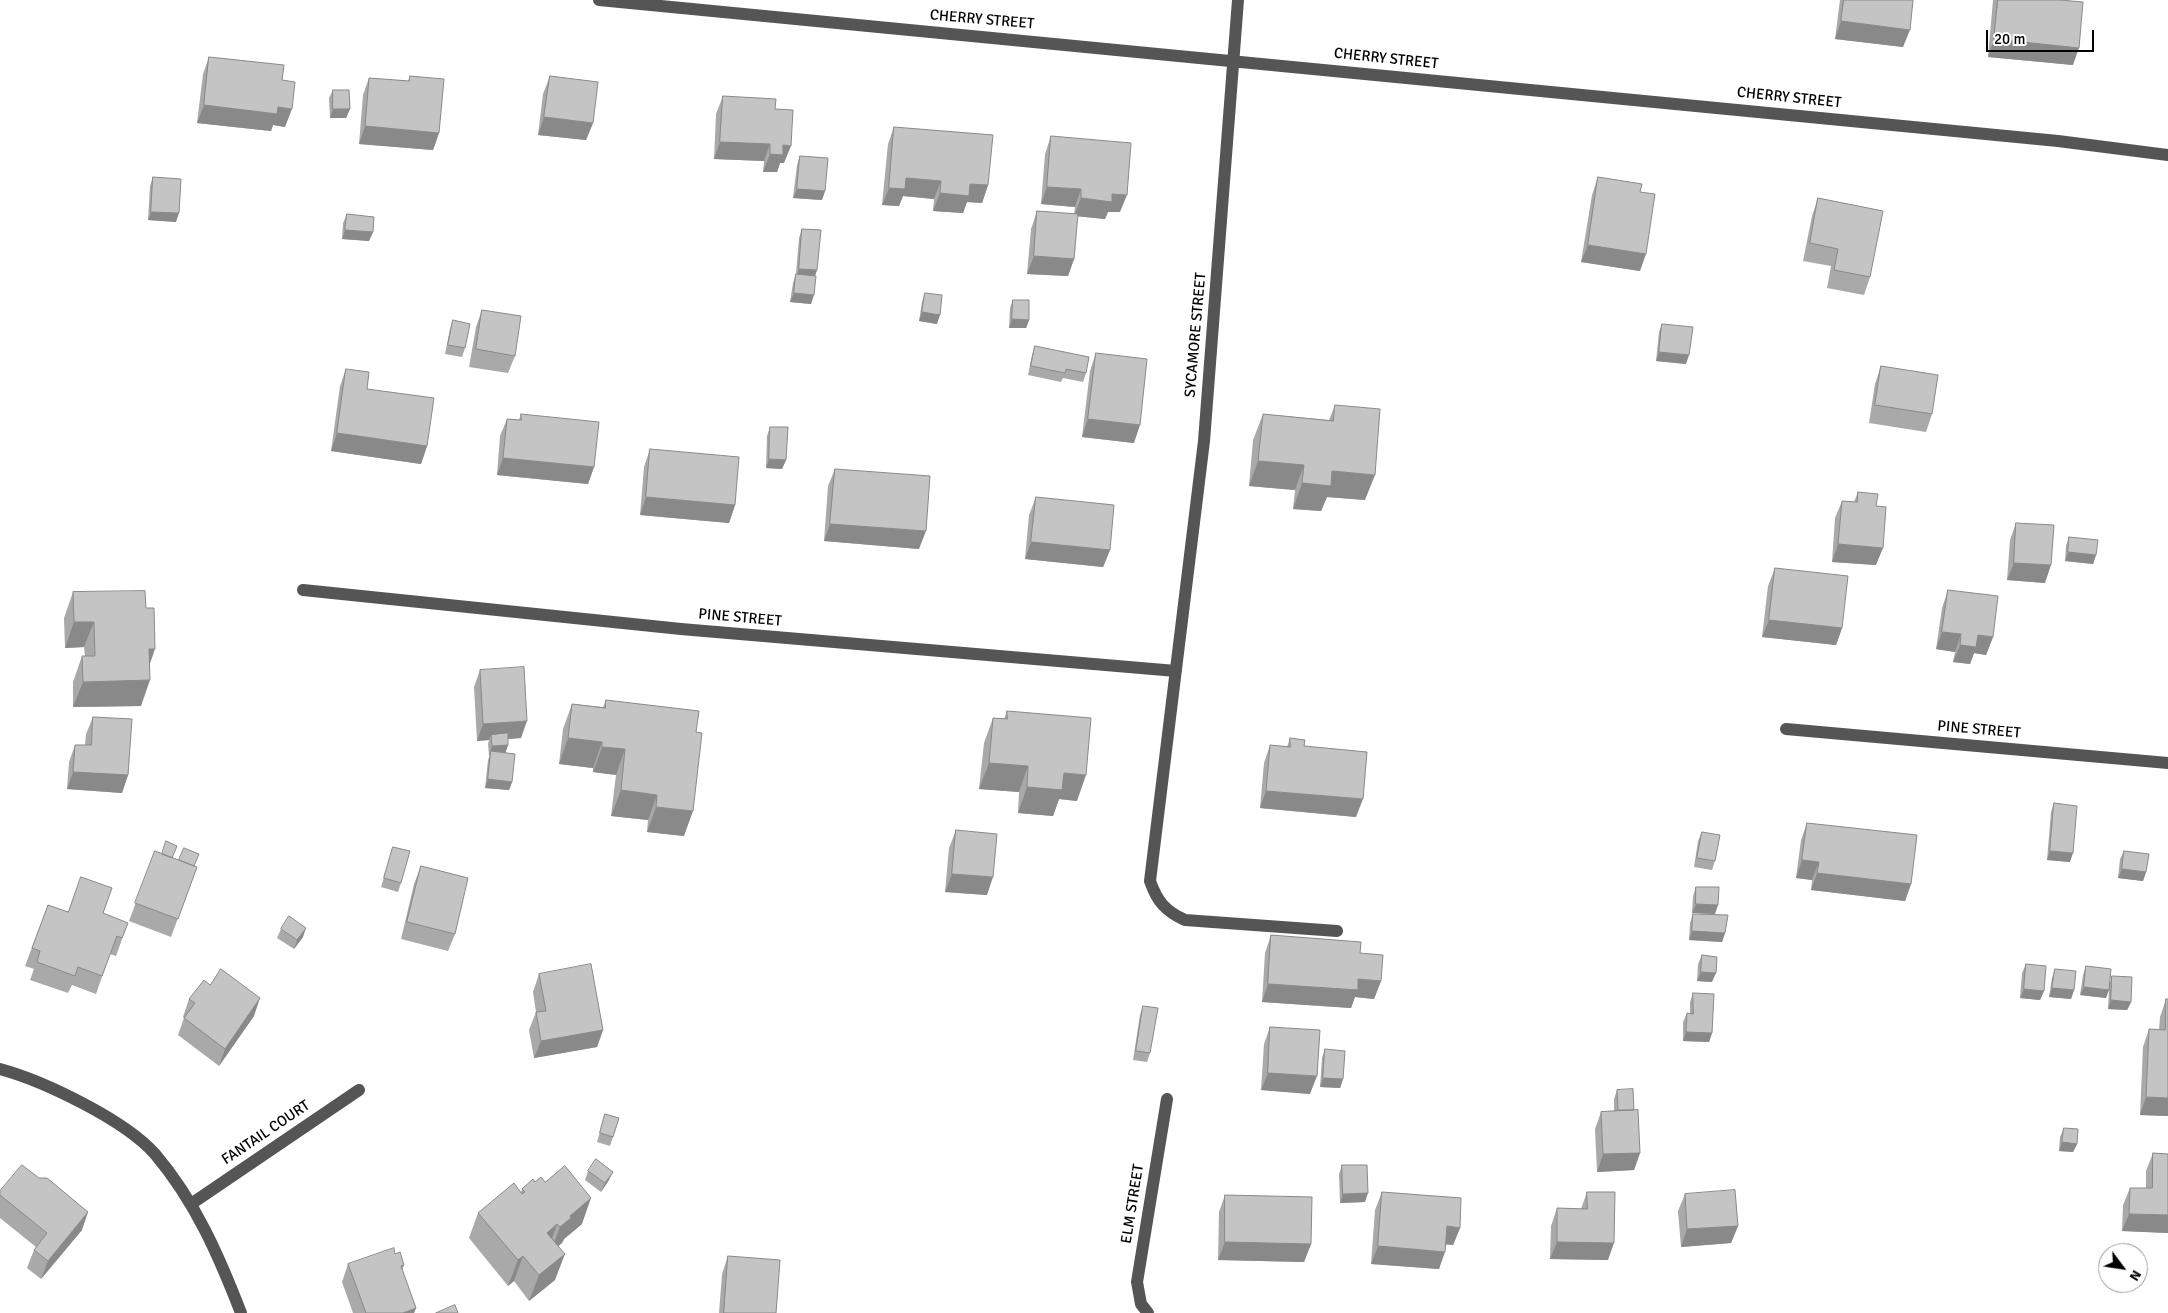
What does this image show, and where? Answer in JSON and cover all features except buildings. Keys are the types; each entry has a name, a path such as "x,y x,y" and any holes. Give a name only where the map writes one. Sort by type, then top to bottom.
{"street":[{"name":"CHERRY STREET","path":"600,0 2058,141 2168,155"},
{"name":"SYCAMORE STREET","path":"1238,0 1204,441 1150,881 1157,900 1170,914 1185,920 1337,931"},
{"name":"PINE STREET","path":"303,590 681,629 1176,671"},
{"name":"PINE STREET","path":"1786,729 2168,763"},
{"path":"0,1069 22,1075 76,1099 126,1131 154,1153 191,1204 220,1258 241,1313"},
{"name":"FANTAIL COURT","path":"191,1204 360,1090"},
{"name":"ELM STREET","path":"1148,1313 1141,1304 1137,1282 1167,1099"}]}
